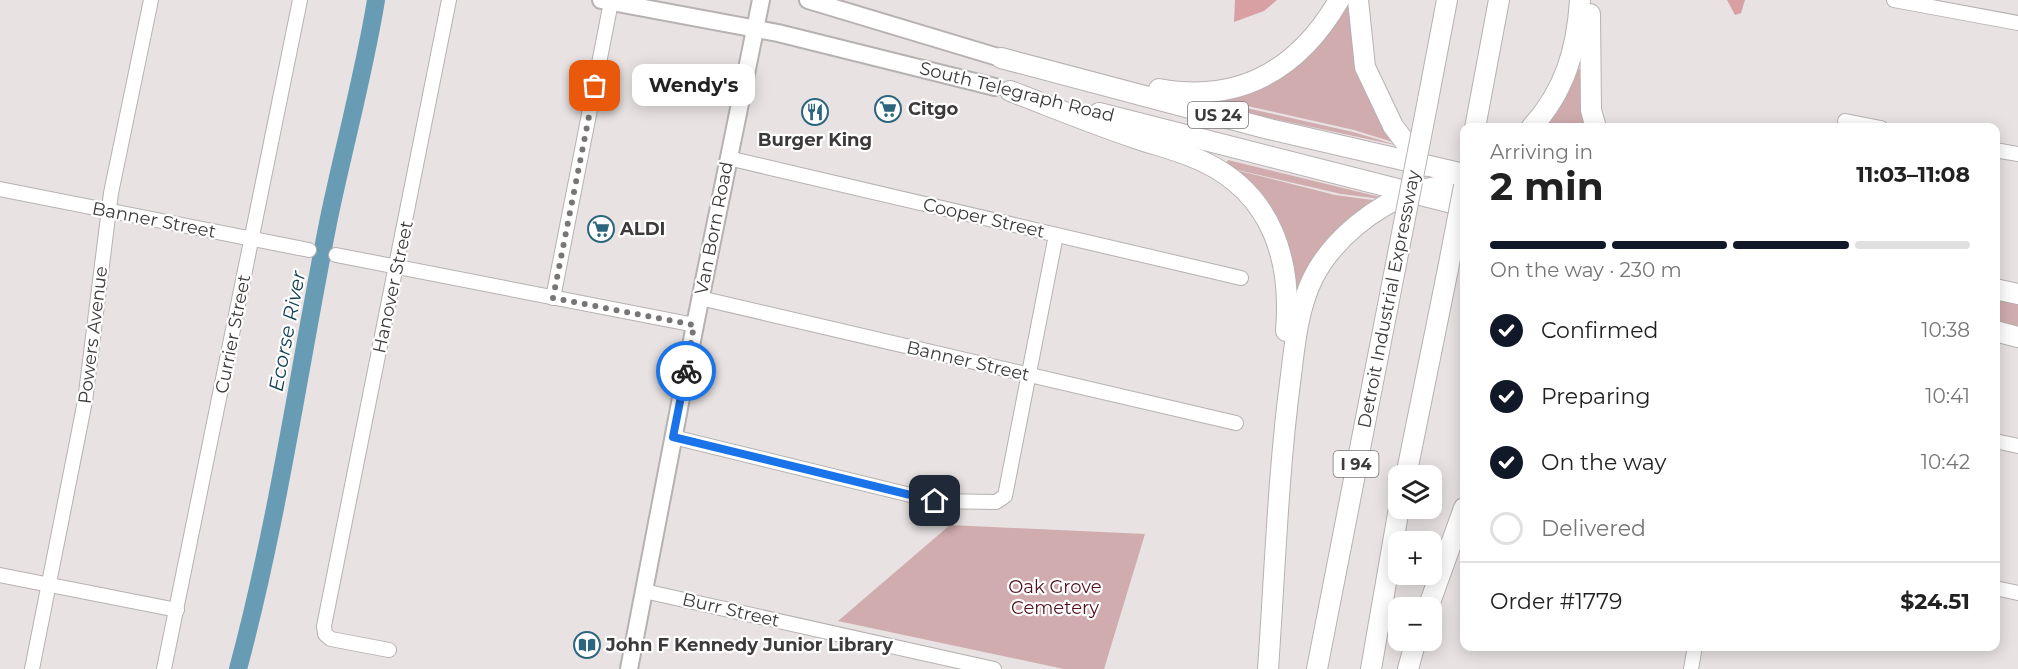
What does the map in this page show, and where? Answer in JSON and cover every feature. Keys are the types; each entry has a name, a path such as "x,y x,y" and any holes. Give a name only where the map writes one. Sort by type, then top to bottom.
{"highway":[{"path":"1009,60 1172,91 1198,93 1228,90 1249,84 1275,72 1294,58 1313,38 1339,0"},
{"path":"1358,0 1365,67 1393,126 1446,179 1460,202"},
{"name":"Detroit Industrial Expressway","path":"1317,669 1447,0"},
{"path":"1477,120 1499,0"},
{"path":"1535,123 1548,109 1573,56 1580,0"},
{"path":"1590,0 1591,111 1595,123"},
{"name":"South Telegraph Road","path":"1009,60 1269,129 1382,154 1446,179"},
{"path":"1003,89 1205,162 1226,174 1259,209 1272,229 1282,254 1288,282 1284,376 1286,409"},
{"name":"South Telegraph Road","path":"1003,89 1376,183 1446,179"},
{"path":"1408,465 1448,270 1446,179"},
{"path":"1268,669 1286,409 1302,304 1313,277 1327,256 1360,223 1391,202 1446,179"},
{"name":"US 24","path":"1446,179 1460,202"},
{"path":"2000,290 2018,294"},
{"path":"2000,332 2018,337"},
{"path":"1371,669 1397,519"},
{"path":"1432,597 1460,519"},
{"path":"1408,669 1413,651"}],"main road":[{"name":"Van Born Road","path":"629,669 694,325 761,0"},
{"name":"South Telegraph Road","path":"808,0 1009,60"},
{"name":"South Telegraph Road","path":"613,1 851,49 1003,89"}],"street":[{"name":"Powers Avenue","path":"32,669 86,401 108,212 151,0"},
{"name":"Currier Street","path":"164,669 300,0"},
{"name":"Hanover Street","path":"389,650 339,640 326,634 324,626 449,0"},
{"path":"1894,0 2018,23"},
{"path":"553,298 613,1"},
{"path":"1845,121 1855,123"},
{"path":"2000,151 2018,154"},
{"name":"Cooper Street","path":"728,158 1241,278"},
{"name":"Banner Street","path":"0,189 309,250"},
{"path":"673,437 935,501 999,501 1005,496 1056,235"},
{"path":"336,255 694,325"},
{"name":"Banner Street","path":"700,298 1236,423"},
{"path":"2000,442 2018,446"},
{"path":"0,575 177,610"},
{"path":"2000,589 2018,592"},
{"name":"Burr Street","path":"644,591 970,666 994,669"},
{"path":"1691,669 1694,651"}],"green space":[{"path":"1344,1 1352,1 1399,144 1354,130 1217,99 1236,92"},
{"path":"1577,69 1584,70 1590,123 1545,123 1571,85"},
{"path":"1214,97 1215,101 1353,132 1400,146 1209,105 1209,100"},
{"path":"1228,160 1381,199 1341,194 1225,167"},
{"path":"1232,169 1335,195 1380,201 1298,291 1293,289"},
{"path":"2000,300 2018,304 2018,328 2000,323"},
{"name":"Oak Grove Cemetery","path":"950,525 1145,534 1104,669 1064,669 838,621"}],"shaded area":[{"path":"1235,0 1277,0 1264,11 1234,22"},
{"path":"1727,0 1745,0 1741,13 1735,15"}],"waterway":[{"name":"Ecorse River","path":"238,669 265,557 329,218 360,83 376,0"}],"way so far":[{"path":"595,86 553,298 694,325 686,371"}],"place":[{"name":"Wendy's","path":"595,86"},
{"name":"Citgo","path":"888,109"},
{"name":"Burger King","path":"815,112"},
{"name":"ALDI","path":"601,229"},
{"name":"John F Kennedy Junior Library","path":"587,645"}],"route":[{"path":"686,371 673,437 697,446 935,501"}]}
